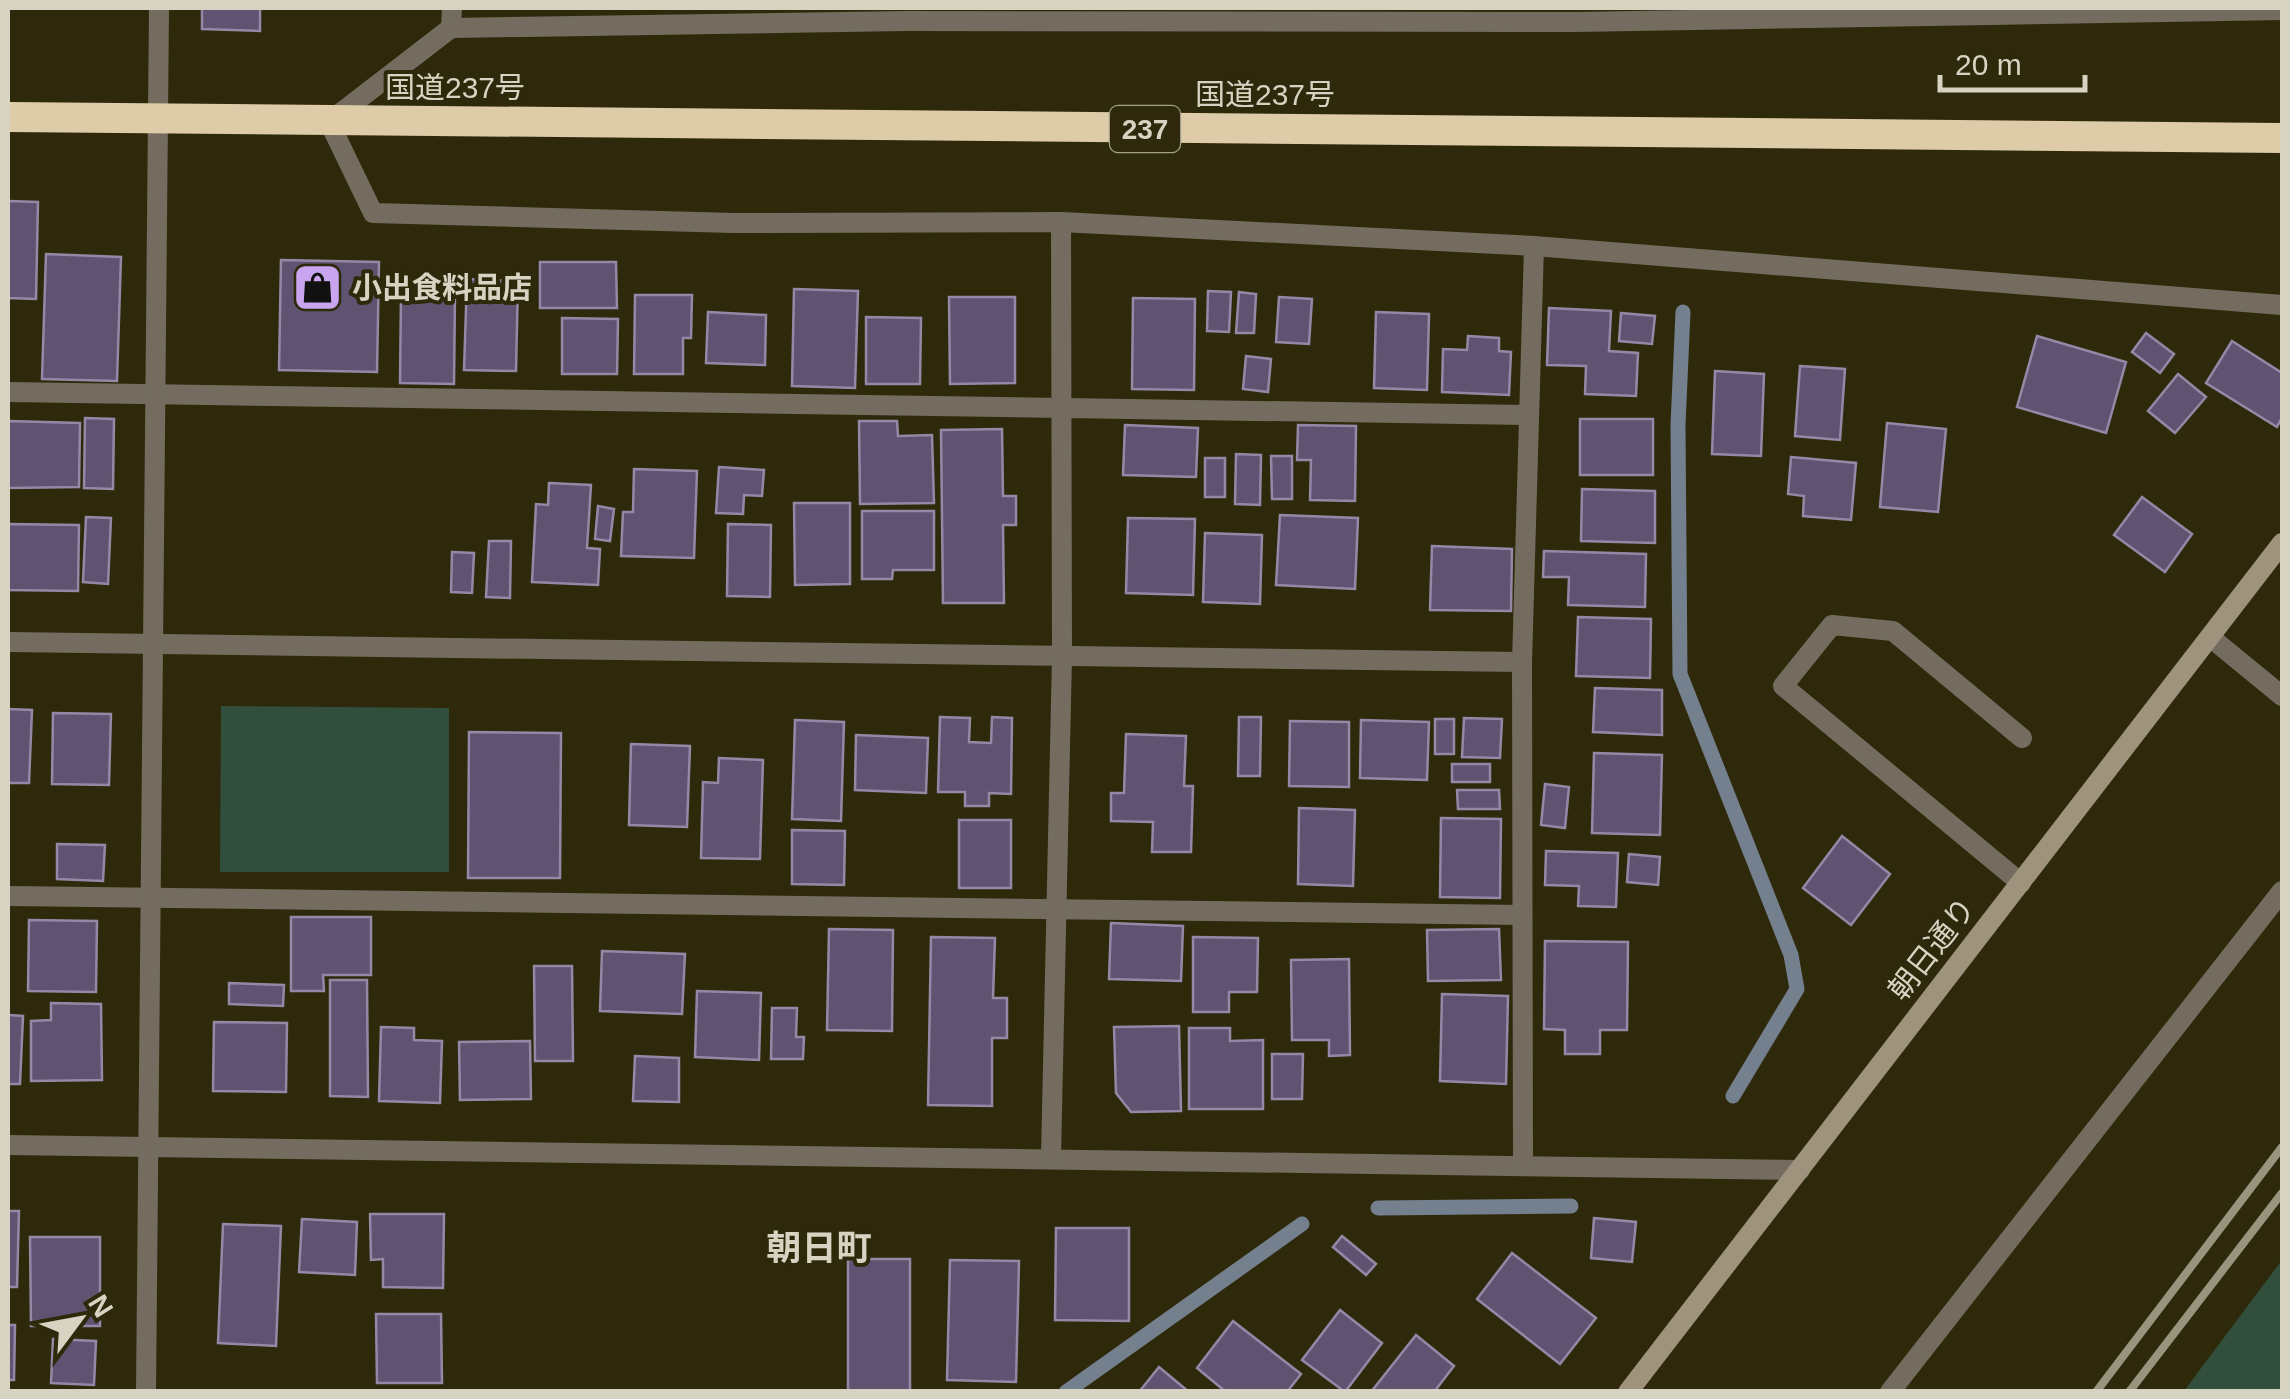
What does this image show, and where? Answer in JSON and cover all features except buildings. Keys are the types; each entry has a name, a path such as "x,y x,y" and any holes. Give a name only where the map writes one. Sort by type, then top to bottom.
{"highway":[{"name":"国道237号","path":"8,118 2282,138"}],"street":[{"path":"146,1392 158,8"},
{"path":"2282,10 452,18 329,122 373,213 733,224 1061,222 1534,246 2282,305"},
{"path":"1050,1158 1062,656 1061,222"},
{"path":"1523,1163 1522,662 1534,246"},
{"path":"8,392 1061,404 1528,415"},
{"name":"朝日通り","path":"1628,1392 2282,543"},
{"path":"2021,883 1783,686 1832,626 1893,631 2022,738"},
{"path":"2210,637 2282,696"},
{"path":"8,642 1522,662"},
{"path":"1890,1392 2282,891"},
{"path":"8,896 1056,906 1522,915"},
{"path":"8,1145 1523,1163 1800,1170"}],"green space":[{"path":"221,706 449,708 449,872 220,872"},
{"path":"2282,1260 2282,1391 2184,1391"}],"waterway":[{"path":"1683,312 1678,425 1680,674 1791,955 1797,989 1733,1096"},
{"path":"1378,1208 1571,1206"},
{"path":"1066,1392 1302,1224"}],"railway":[{"path":"2096,1392 2282,1147"},
{"path":"2129,1392 2282,1193"}],"place":[{"name":"小出食料品店","path":"317,288"}],"district":[{"name":"朝日町","path":"819,1248"}]}
